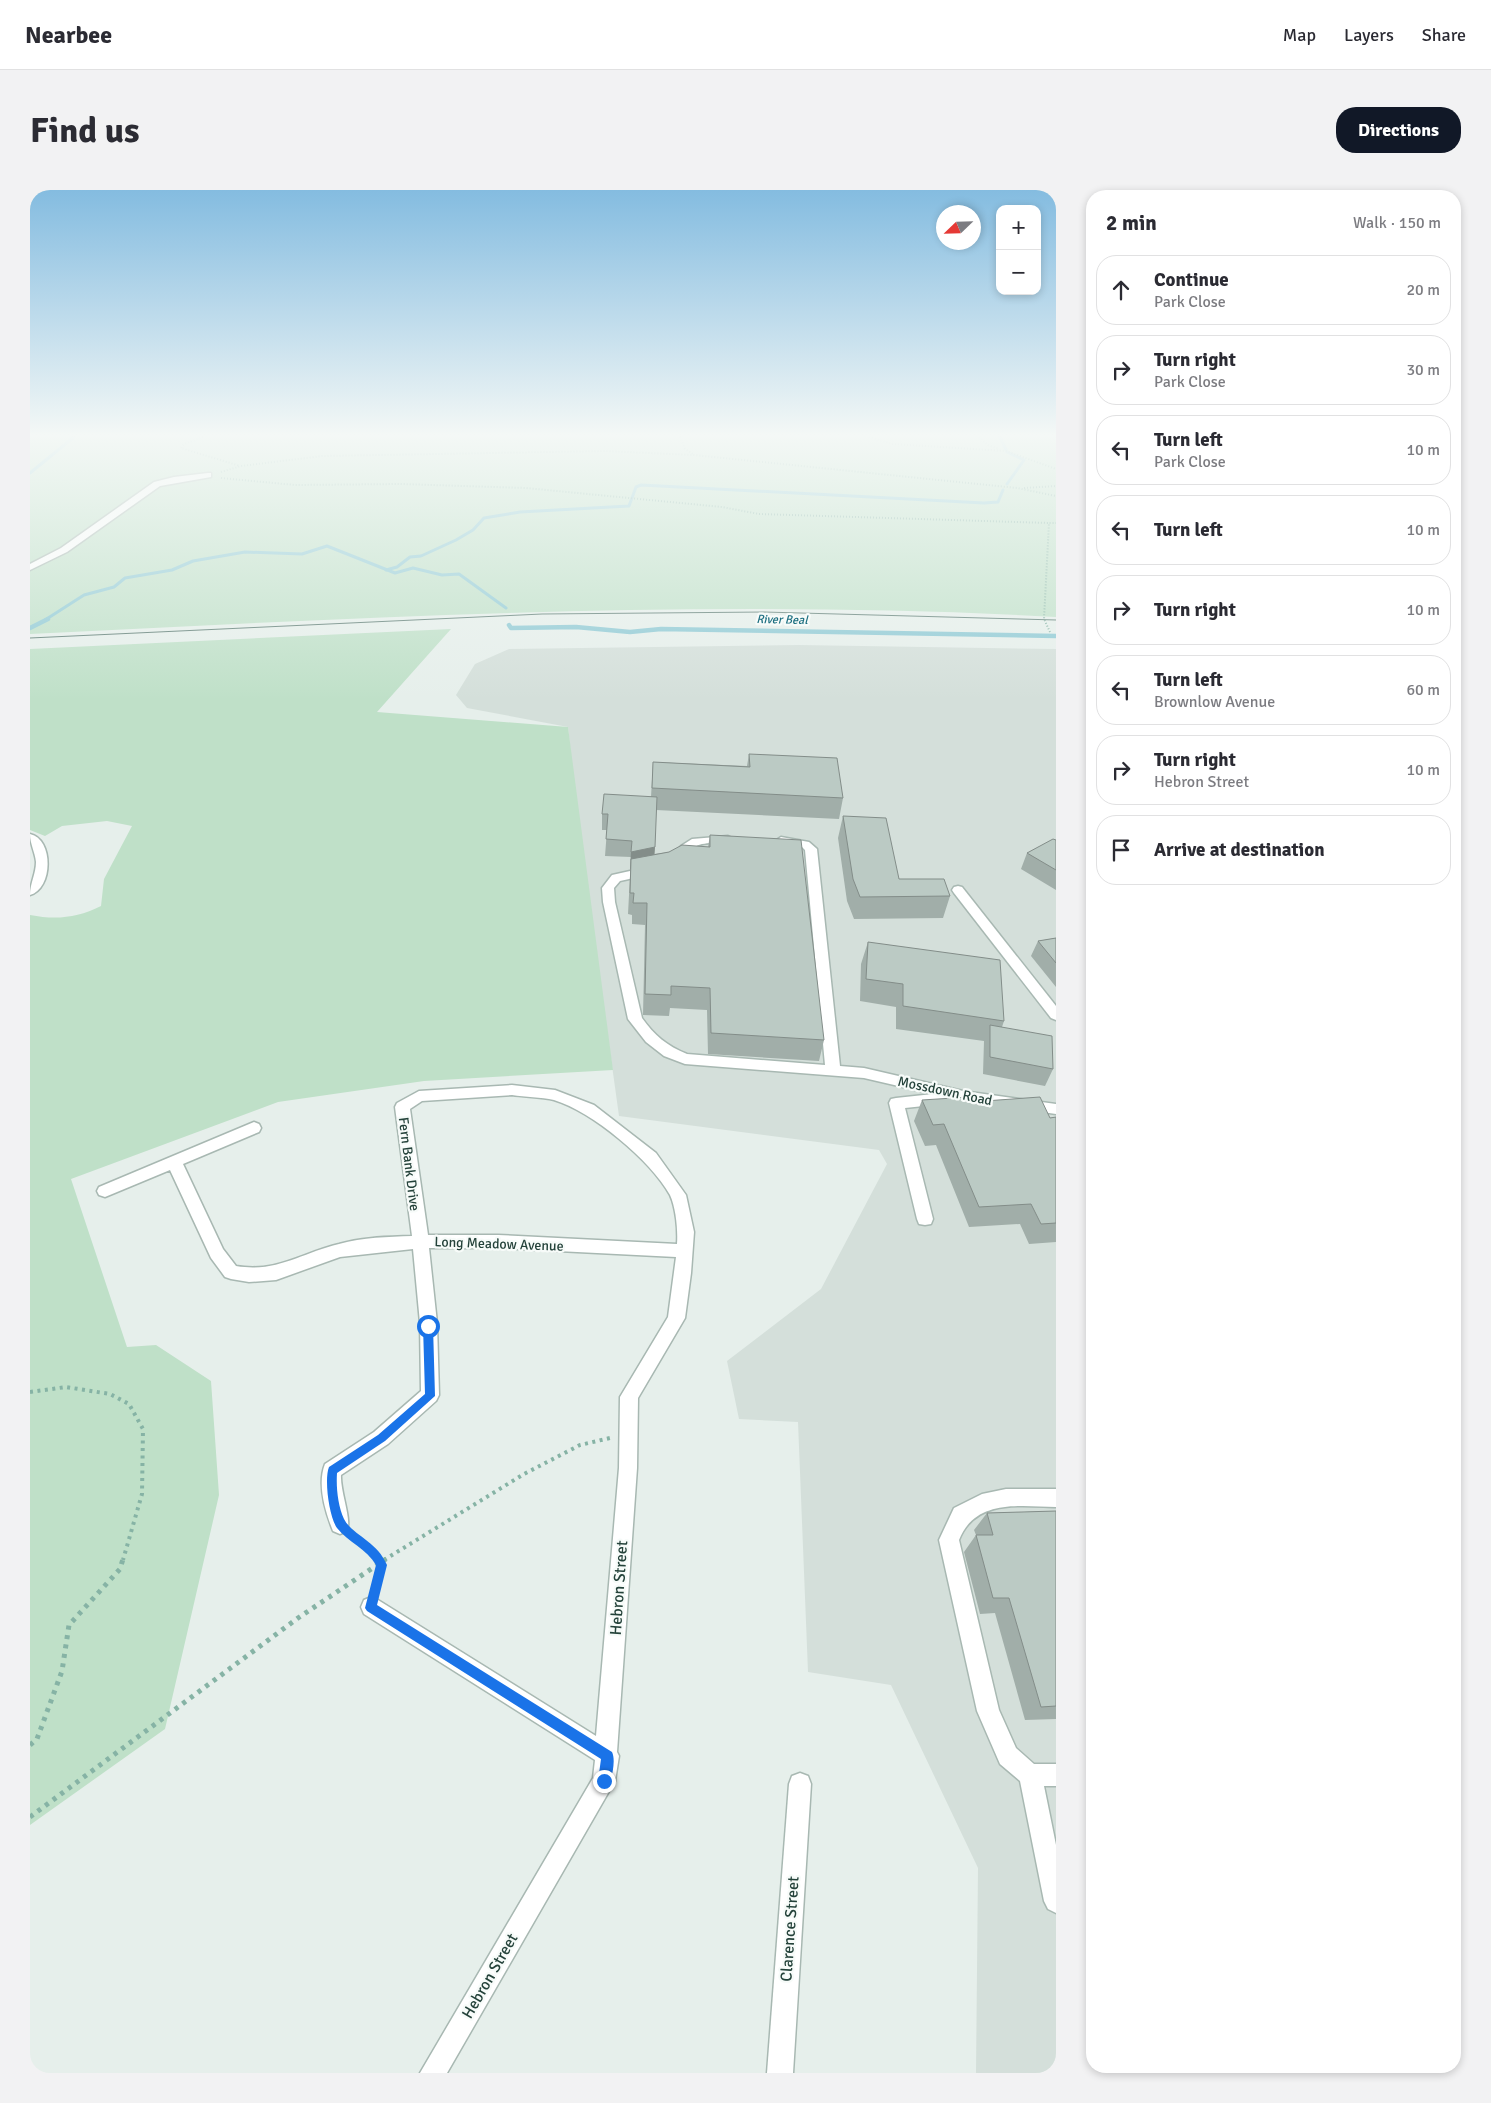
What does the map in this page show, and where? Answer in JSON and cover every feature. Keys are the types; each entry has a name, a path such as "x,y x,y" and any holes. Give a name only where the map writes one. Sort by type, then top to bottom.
{"street":[{"path":"30,567 64,550 98,525"},
{"path":"30,837 41,852 43,862 42,872 30,891"},
{"name":"Mossdown Road","path":"740,839 696,841 685,848 682,857 671,866 616,878 608,888 609,902 635,1019 645,1034 663,1051 685,1059 864,1073 963,1096 1056,1109"},
{"path":"768,840 805,844 811,849 833,1071"},
{"path":"958,890 1056,1015"},
{"name":"Hebron Street","path":"419,1096 512,1090 555,1095 590,1109 651,1157 678,1195 686,1232 676,1318 629,1397 608,1756 604,1781 433,2073"},
{"name":"Fern Bank Drive","path":"419,1096 402,1108 419,1242"},
{"path":"925,1219 896,1103 963,1096"},
{"path":"105,1191 254,1128"},
{"name":"Long Meadow Avenue","path":"175,1163 217,1253 231,1272 252,1277 277,1273 339,1250 419,1242 464,1240 685,1251"},
{"path":"340,1524 331,1489 332,1470 381,1438 430,1396 428,1326 419,1242"},
{"path":"1056,1498 1014,1496 979,1504 960,1516 949,1540 988,1711 1008,1756 1030,1775 1056,1901"},
{"path":"371,1608 608,1756"},
{"path":"1030,1775 1056,1775"},
{"name":"Clarence Street","path":"780,2073 800,1784"}],"path":[{"path":"1049,525 1044,619 1050,632"},
{"path":"30,1392 66,1386 110,1394 129,1404 143,1429 142,1494 120,1569 69,1624 62,1671 37,1739 30,1745"},
{"path":"30,1817 205,1689 298,1618 380,1562 524,1474 580,1445 604,1438 628,1438"},
{"path":"340,1524 375,1553 382,1565 371,1608"}],"shaded area":[{"path":"799,645 1056,649 1056,2073 976,2073 978,1868 891,1685 808,1672 798,1422 739,1419 727,1361 821,1289 887,1164 879,1150 619,1116 577,813 568,727 467,708 456,695 475,664 509,649"}],"green space":[{"path":"30,525 1056,525 1056,617 800,609 543,612 30,634"},
{"path":"451,629 377,712 568,727 613,1070 424,1081 278,1102 71,1179 127,1347 156,1345 211,1381 219,1495 165,1729 30,1825 30,915 66,917 101,906 104,879 132,826 107,821 62,826 45,836 30,830 30,649"}],"building":[{"path":"749,754 837,758 843,798 652,788 653,762 750,767"},
{"path":"604,794 657,797 655,847 631,852 632,841 606,839 608,814 602,814"},
{"path":"843,816 886,818 899,879 944,879 950,896 860,897 853,879"},
{"path":"710,835 801,840 824,1040 711,1033 710,988 671,986 671,995 645,994 647,903 633,903 634,893 630,893 631,859 669,852 682,845 710,847"},
{"path":"1053,839 1056,840 1056,870 1027,853"},
{"path":"1056,938 1056,963 1038,941"},
{"path":"868,942 1000,960 1004,1021 903,1006 903,984 866,979"},
{"path":"990,1025 1052,1036 1053,1069 990,1057"},
{"path":"969,1097 971,1102 1040,1097 1050,1118 1056,1117 1056,1223 1041,1224 1031,1204 979,1207 944,1124 933,1125 922,1100"},
{"path":"1056,1511 1056,1706 1041,1707 1009,1598 993,1598 976,1535 993,1535 987,1513"}],"waterway":[{"path":"387,570 397,567 410,557 421,556 456,540 473,530 478,525"},
{"name":"River Beal","path":"45,620 84,595 114,587 125,578 172,570 193,561 245,552 302,554 327,546 387,570"},
{"name":"River Beal","path":"387,570 395,573 413,568 442,575 459,574 506,608"},
{"name":"River Beal","path":"30,628 48,619"},
{"name":"River Beal","path":"509,625 511,628 576,627 630,632 661,629 1056,636"}],"tram line":[{"path":"30,638 542,614 764,612 1056,620"}],"route":[{"path":"428,1326 431,1374 430,1396 381,1438 332,1470 331,1489 340,1524 375,1553 382,1565 371,1608 608,1756 604,1781"}]}
